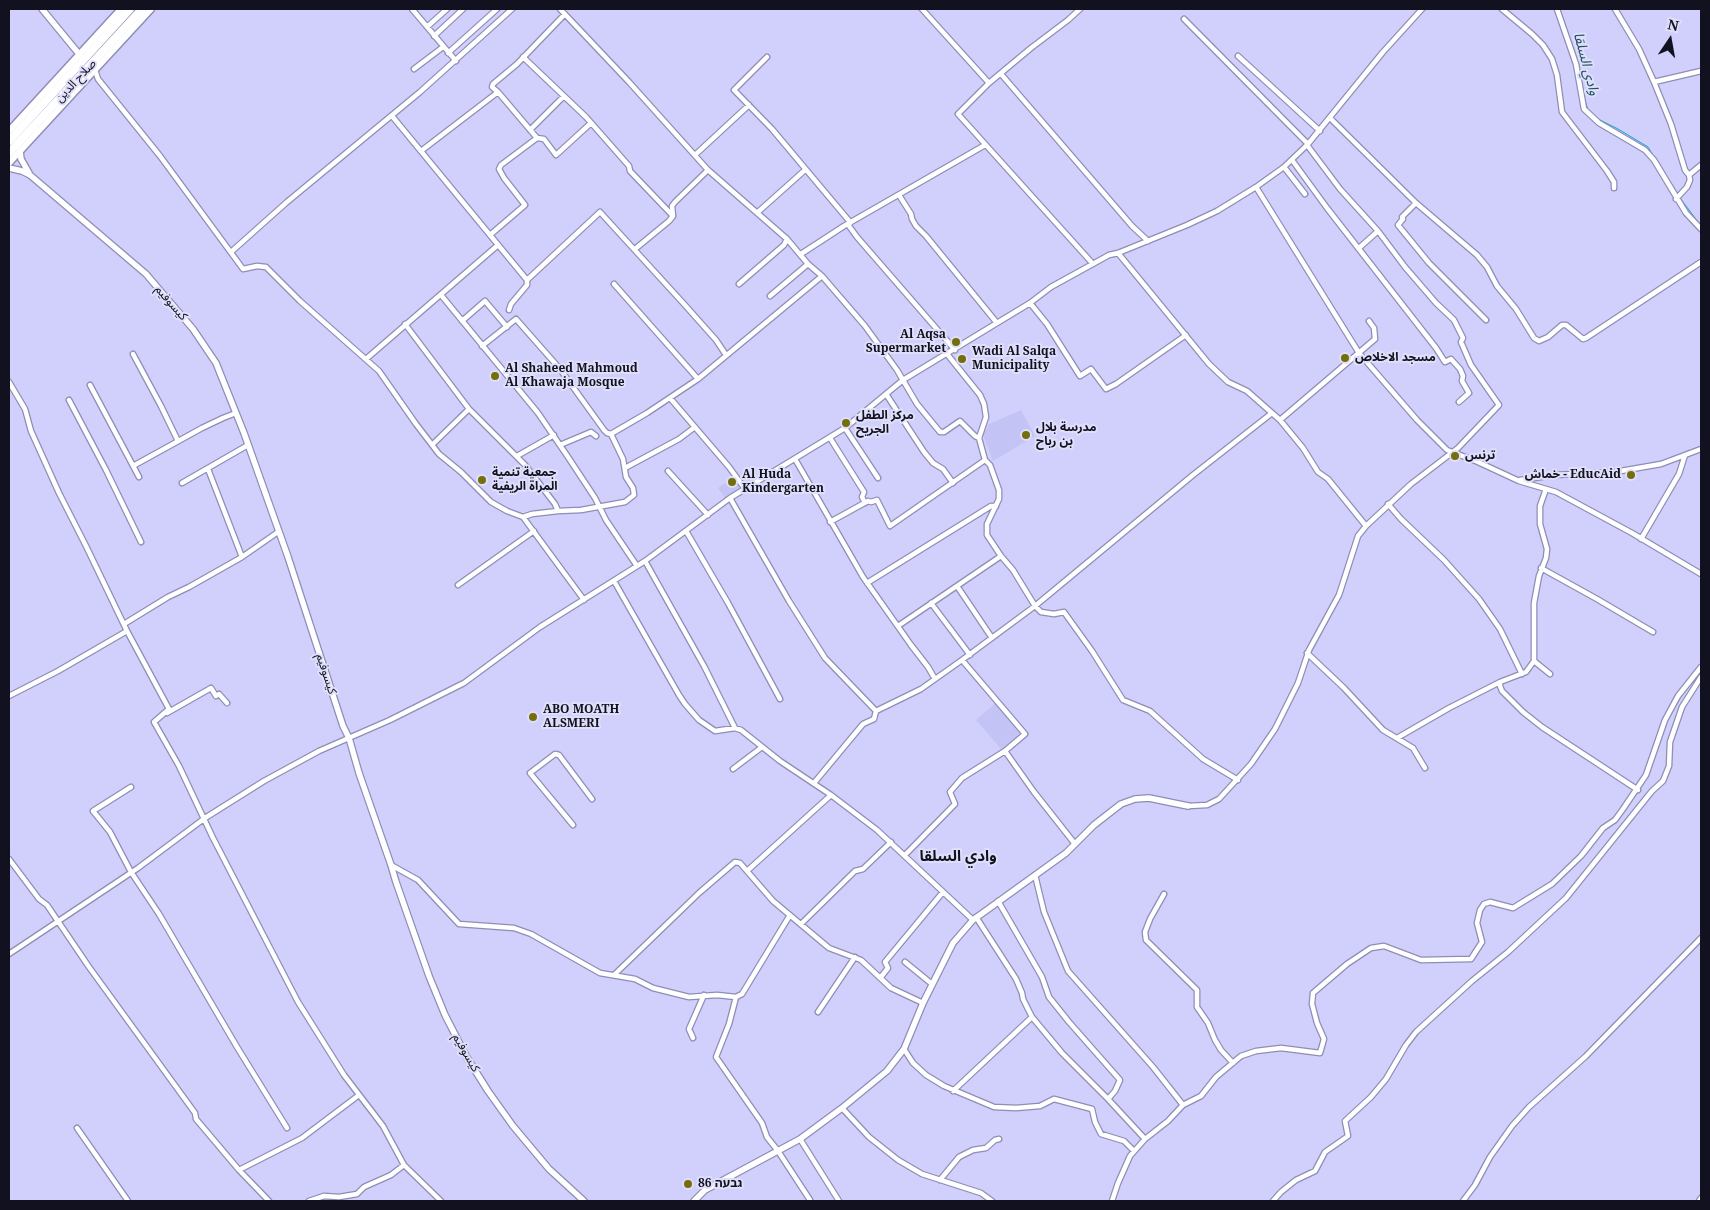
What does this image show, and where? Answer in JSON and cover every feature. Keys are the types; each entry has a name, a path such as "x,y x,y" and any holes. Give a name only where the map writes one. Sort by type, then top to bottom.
{"highway":[{"name":"صلاح الدين","path":"9,141 130,9"},
{"name":"صلاح الدين","path":"9,154 142,9"}],"main road":[{"path":"9,131 121,9"},
{"path":"9,163 151,9"}],"street":[{"path":"42,9 79,54"},
{"path":"412,9 456,61"},
{"path":"427,27 447,9"},
{"path":"434,36 463,9"},
{"path":"448,53 497,9"},
{"path":"231,252 456,61 512,9"},
{"path":"560,9 708,170 758,212 822,276 865,326 903,380 917,404 940,432 944,432 960,421 979,438"},
{"path":"922,9 989,83"},
{"path":"1080,9 989,83 958,114 1093,264"},
{"path":"9,954 131,872 205,818 264,781 298,762 464,683 540,627 645,562 730,498 845,428 903,380 955,350 1052,287 1109,255 1188,225 1256,187 1284,167 1308,145 1388,46 1422,9"},
{"path":"1502,9 1532,34 1552,60 1557,75 1562,112 1607,171 1614,182 1614,188"},
{"path":"1557,9 1576,64 1584,109 1599,123 1645,150 1654,160 1686,214 1701,229"},
{"path":"1615,9 1639,49 1654,82 1689,175 1690,180 1687,187 1676,199"},
{"path":"536,138 492,87 565,14"},
{"path":"694,1201 705,1190 800,1139 842,1108 886,1071 904,1049 923,1003 957,936 974,918 1066,853 1106,815 1128,801 1143,798 1188,806 1210,804 1219,799 1238,780 1262,748 1283,714 1298,683 1307,653 1339,595 1358,536 1388,504 1452,452 1499,406 1471,365 1461,342 1463,338 1454,320 1436,303 1405,267 1378,231 1340,189 1308,145 1184,19"},
{"path":"414,69 443,47"},
{"path":"1238,56 1320,131"},
{"path":"523,57 591,123 629,166 630,171 673,216"},
{"path":"768,57 734,90 850,222"},
{"path":"95,70 96,76 160,156 243,269 257,266 266,267 300,302 379,371 439,454 461,472 491,502 523,517 584,600"},
{"path":"1654,82 1701,71"},
{"path":"1001,74 1132,226 1148,241"},
{"path":"86,79 100,81"},
{"path":"421,151 498,92"},
{"path":"530,130 564,96"},
{"path":"695,155 749,105"},
{"path":"392,116 527,280"},
{"path":"1330,118 1416,202 1478,255 1497,286 1516,309 1534,338 1539,341 1548,338 1562,325 1566,325 1583,339 1586,338 1701,262"},
{"path":"490,235 525,205 504,178 499,169 501,165 536,138 544,139 556,155 591,123"},
{"path":"801,254 850,222 985,145"},
{"name":"كيسوفيم","path":"20,151 21,159 30,175"},
{"path":"1292,160 1436,348 1444,362 1451,359 1460,369 1463,376 1462,381 1469,393 1459,402"},
{"path":"1689,175 1701,165"},
{"path":"1284,167 1305,194"},
{"name":"كيسوفيم","path":"9,168 30,175 146,274 194,329 216,363 248,445 343,726 349,738 360,778 392,864 396,882 429,976 445,1015 466,1056 488,1091 549,1170 584,1201"},
{"path":"673,216 672,206 675,202 708,170"},
{"path":"758,212 805,170"},
{"path":"1256,187 1359,353 1417,420 1447,450 1519,481 1556,492 1701,574"},
{"path":"899,195 916,226 997,323"},
{"path":"1416,202 1402,217 1398,225 1429,263 1486,320"},
{"path":"509,310 527,285 527,280 600,212 710,333 726,355"},
{"path":"635,250 673,216"},
{"path":"850,222 848,226 955,350"},
{"path":"1358,248 1378,231"},
{"path":"739,284 784,245 787,239"},
{"path":"366,359 498,245"},
{"path":"1118,253 1209,364 1228,382 1247,391 1280,420 1303,448 1318,472 1328,479 1366,526"},
{"path":"770,296 808,264"},
{"path":"610,434 698,379 822,276"},
{"path":"614,284 698,379"},
{"path":"441,295 554,435 606,520 637,566"},
{"path":"462,321 485,301 507,327"},
{"path":"1030,302 1047,324 1080,376 1091,369 1106,390 1186,335"},
{"path":"482,346 516,319 560,369 604,430 610,434 625,468 624,471 634,495 624,502 582,510 532,514 523,517"},
{"path":"1280,420 1375,339 1374,328 1369,321"},
{"path":"406,324 469,409 517,456 555,504 558,511"},
{"path":"133,354 178,441"},
{"path":"947,354 980,395 984,404 986,417 979,438 985,460 990,465 999,490 999,499 987,524 987,535 1013,570 1034,606 1041,612 1054,614 1064,612 1092,651 1123,700 1150,711 1203,759 1238,780"},
{"path":"9,382 25,409 31,431 59,493 127,631 169,709 161,717"},
{"path":"90,385 140,477"},
{"path":"886,394 924,452 933,463 944,469 953,483"},
{"path":"670,398 745,489"},
{"path":"69,400 141,542"},
{"path":"432,445 469,409"},
{"path":"134,466 178,441 236,413"},
{"path":"814,783 863,724 874,719 876,711 921,689 992,638 1272,413"},
{"path":"625,468 679,439 695,427"},
{"path":"845,428 878,478"},
{"path":"560,445 591,432 596,436"},
{"path":"517,456 554,435"},
{"path":"830,438 864,492 862,497 865,503"},
{"path":"182,483 248,445"},
{"path":"1519,481 1556,475 1615,472 1661,464 1701,448"},
{"path":"1641,539 1679,474 1685,455"},
{"path":"795,459 867,583 935,679"},
{"path":"830,522 865,503 877,500 890,526 985,460"},
{"path":"208,469 242,557"},
{"path":"668,471 708,515"},
{"path":"1397,738 1449,708 1530,669 1534,661 1534,609 1540,568 1546,558 1547,549 1540,524 1540,509 1546,489"},
{"path":"730,498 789,601 825,658 876,711"},
{"path":"1388,504 1479,598 1500,629 1522,674"},
{"path":"867,583 990,506 996,506"},
{"path":"458,585 534,531"},
{"path":"686,531 780,699"},
{"path":"124,624 168,597 242,557 278,532"},
{"path":"898,626 1001,556"},
{"path":"645,562 704,666 735,728"},
{"path":"1540,568 1652,632"},
{"path":"614,581 685,704 699,720 715,731 735,728 744,732 762,748 831,795 877,830 943,892 974,918 1016,979 1022,993 1022,1000 1032,1017 1062,1054 1145,1138"},
{"path":"957,586 992,638"},
{"path":"931,603 970,654"},
{"path":"9,696 58,671 127,631"},
{"path":"1307,653 1344,688 1383,730 1413,748 1425,768"},
{"path":"905,855 956,804 950,792 962,778 1005,752 1024,734 962,660"},
{"path":"1534,661 1550,674"},
{"path":"1112,1201 1126,1164 1145,1138 1168,1122 1183,1105 1201,1096 1216,1077 1241,1056 1256,1051 1281,1048 1320,1052 1324,1039 1312,1004 1313,993 1347,964 1370,948 1384,946 1421,960 1471,958 1482,942 1477,923 1480,910 1484,904 1490,902 1513,908 1552,884 1582,856 1603,828 1614,820 1638,790 1646,775 1666,720 1678,696 1701,668"},
{"path":"1273,1201 1296,1180 1314,1171 1325,1152 1348,1136 1345,1120 1386,1079 1416,1032 1472,981 1508,952 1566,898 1652,791 1663,781 1669,766 1670,742 1682,707 1701,677"},
{"path":"1500,682 1502,691 1529,717 1570,747 1638,790"},
{"path":"226,703 219,694 216,696 210,688 154,722 179,766 213,838 298,1002 329,1053 358,1095 383,1126 404,1165 442,1201"},
{"path":"732,769 762,748"},
{"path":"1005,752 1074,844"},
{"path":"572,825 530,773 555,754 559,755 592,799"},
{"path":"132,787 93,811 110,832 131,872 159,914 236,1047 287,1128"},
{"path":"747,871 831,795"},
{"path":"801,924 855,871 863,869 891,842"},
{"path":"9,859 39,899 47,905 195,1113 196,1119 239,1170 269,1201"},
{"path":"614,975 732,862 740,863 773,901 832,950 865,962 892,988 923,1003"},
{"path":"392,864 418,880 459,924 514,928 531,934 600,973 635,979 653,988 689,996 736,997 742,994 790,915"},
{"path":"1035,875 1044,912 1068,971 1183,1105"},
{"path":"881,977 888,968 885,962 943,892"},
{"path":"1164,894 1150,919 1145,932 1146,940 1197,990 1197,1007 1208,1023 1214,1040 1233,1063"},
{"path":"998,901 1042,977 1049,997 1120,1080 1115,1091 1108,1099"},
{"path":"1463,1201 1512,1126 1586,1056 1701,938"},
{"path":"818,1012 855,957"},
{"path":"905,962 932,984"},
{"path":"694,1038 689,1029 704,995"},
{"path":"736,997 729,1024 716,1057 762,1124 767,1137 778,1150 810,1200"},
{"path":"953,1091 1032,1017"},
{"path":"904,1049 913,1063 926,1075 953,1091 1000,1108 1040,1106 1054,1099 1092,1109 1095,1122 1102,1134 1124,1140 1134,1151"},
{"path":"239,1170 302,1138 358,1095"},
{"path":"842,1108 869,1137 893,1157 922,1174 981,1193 992,1201"},
{"path":"76,1128 128,1201"},
{"path":"800,1139 839,1201"},
{"path":"940,1180 959,1157 973,1150 986,1148 999,1139"},
{"path":"309,1201 324,1196 339,1197 357,1194 364,1187 391,1175 404,1165"}],"shaded area":[{"path":"1021,410 1035,436 993,461 982,432 988,428 987,425"},
{"name":"Al Huda Kindergarten","path":"734,477 742,488 725,498 718,488"},
{"path":"998,701 1021,732 1001,749 976,720"}],"waterway":[{"name":"وادي السلقا","path":"1563,20 1576,57"},
{"name":"وادي السلقا","path":"1584,97 1588,110"},
{"name":"وادي السلقا","path":"1596,118 1648,147 1654,157"},
{"name":"وادي السلقا","path":"1659,165 1701,226"}],"place":[{"name":"Al Aqsa Supermarket","path":"956,342"},
{"name":"مسجد الاخلاص","path":"1345,358"},
{"name":"Wadi Al Salqa Municipality","path":"962,359"},
{"name":"Al Shaheed Mahmoud Al Khawaja Mosque","path":"495,376"},
{"name":"مركز الطفل الجريح","path":"846,423"},
{"name":"مدرسة بلال بن رباح","path":"1026,435"},
{"name":"ترنس","path":"1455,456"},
{"name":"خماش - EducAid","path":"1631,475"},
{"name":"جمعية تنمية المراة الريفية","path":"482,480"},
{"name":"Al Huda Kindergarten","path":"732,482"},
{"name":"ABO MOATH ALSMERI","path":"533,717"},
{"name":"גבעה 86","path":"688,1184"}],"district":[{"name":"وادي السلقا","path":"958,857"}]}
